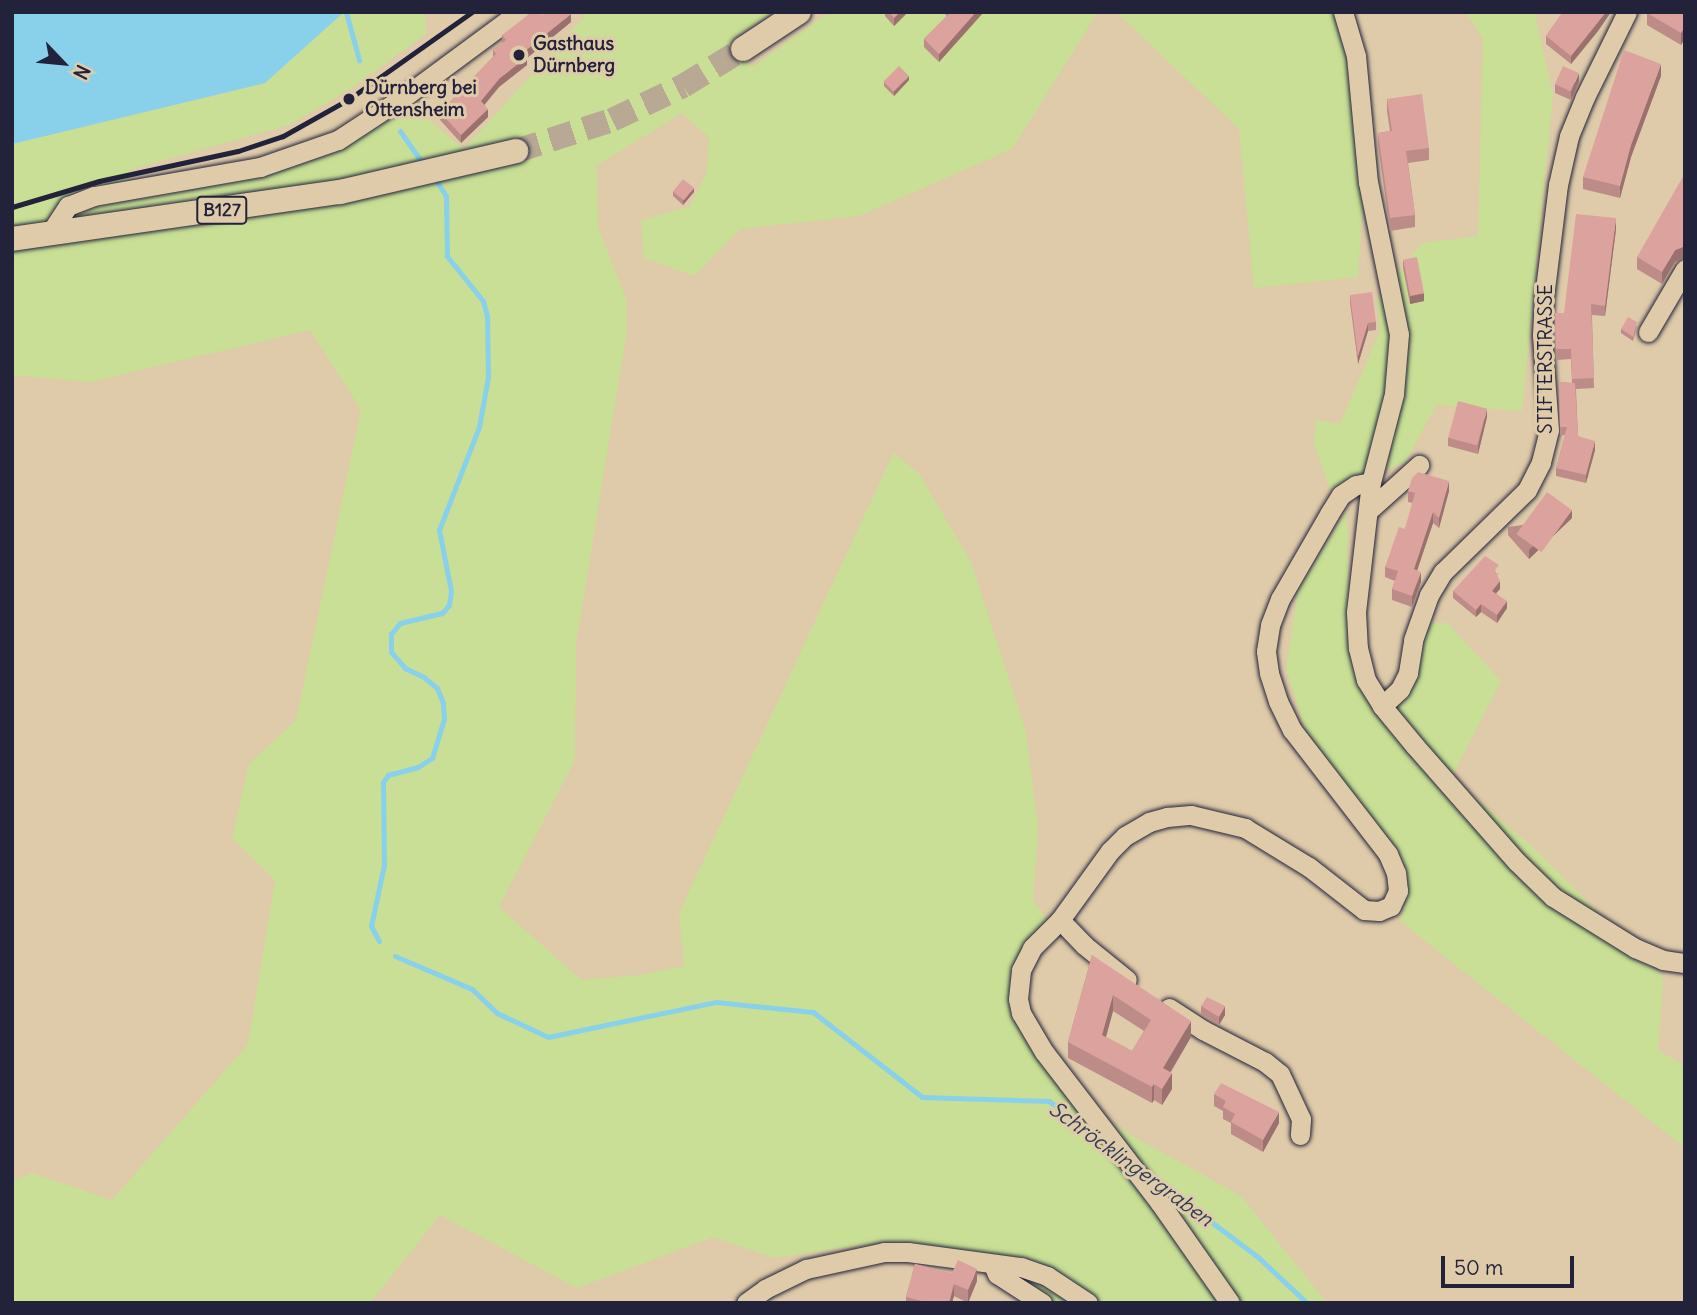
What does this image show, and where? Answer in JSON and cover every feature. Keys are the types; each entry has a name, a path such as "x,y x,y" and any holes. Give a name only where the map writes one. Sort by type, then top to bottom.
{"main road":[{"path":"743,49 789,19"},
{"name":"B127","path":"12,239 394,182 516,152"}],"street":[{"path":"49,235 68,206 77,202 148,185 260,167 338,140 519,12"},
{"path":"1343,12 1356,56 1368,183 1399,334 1394,394 1371,482 1356,612 1358,649 1366,680 1382,706 1502,845 1553,897 1635,948 1663,960 1685,963"},
{"name":"STIFTERSTRASSE","path":"1382,706 1400,689 1408,673 1413,640 1429,595 1443,572 1527,490 1541,462 1549,430 1542,335 1544,298 1558,185 1569,136 1627,12"},
{"path":"1648,332 1685,268"},
{"path":"1368,511 1419,466"},
{"path":"1230,1303 1160,1203 1044,1052 1021,1013 1018,999 1020,970 1032,948 1060,920 1094,871 1125,836 1149,822 1191,815 1245,828 1278,846 1364,910 1379,911 1391,906 1398,891 1396,873 1388,854 1292,730 1278,701 1269,673 1266,651 1270,625 1280,599 1329,514 1341,495 1356,485 1371,482"},
{"path":"1060,920 1117,974 1203,1030 1265,1062 1280,1074 1301,1119 1300,1135"},
{"path":"746,1303 765,1289 806,1269 859,1255 908,1252 1032,1270 1088,1303"},
{"path":"993,1265 997,1274 1042,1303"}],"green space":[{"path":"344,12 425,12 427,33 352,88 289,125 129,170 132,194 279,171 344,146 410,105 464,149 584,17 583,12 773,12 731,39 752,67 822,17 836,12 1098,12 1012,149 859,216 740,229 694,276 644,258 641,220 689,207 707,172 709,137 682,113 597,165 598,227 627,301 627,331 576,643 575,760 499,907 581,980 639,975 684,966 679,913 894,452 920,475 971,562 1026,732 1038,828 1033,900 1047,920 1011,971 1069,1095 1131,1135 1241,1196 1327,1303 1051,1303 986,1253 884,1242 774,1258 713,1237 577,1288 440,1215 370,1303 12,1303 12,1182 32,1173 112,1200 248,1044 275,880 232,838 249,764 296,720 361,410 310,330 90,382 12,375 12,144 265,83"},
{"path":"1116,12 1342,12 1366,146 1358,277 1254,288 1239,129"},
{"path":"1466,12 1534,12 1553,94 1522,411 1436,405 1405,463 1330,489 1314,444 1316,420 1340,424 1380,331 1377,299 1422,243 1478,236 1483,39"},
{"path":"1347,510 1349,633 1376,714 1425,623 1447,623 1501,681 1452,777 1538,852 1663,977 1658,1050 1685,1066 1685,1148 1400,921 1407,890 1406,868 1310,742 1286,670 1298,590"}],"water":[{"path":"12,12 344,12 265,83 12,144"}],"building":[{"path":"532,12 542,15 547,12 571,14 524,52 527,57 499,79 481,101 488,109 461,135 440,112 496,54 493,50 506,40 502,35"},
{"path":"889,12 900,12 894,18"},
{"path":"951,12 976,12 939,54 924,39"},
{"path":"1563,12 1606,12 1571,56 1546,36"},
{"path":"1685,12 1685,27 1681,33 1647,13"},
{"path":"1624,50 1661,64 1631,145 1620,186 1583,177"},
{"path":"899,66 909,76 893,91 883,82"},
{"path":"1563,66 1579,73 1570,91 1555,84"},
{"path":"1422,94 1429,148 1406,151 1415,215 1390,218 1378,133 1392,131 1387,99"},
{"path":"1685,173 1685,246 1675,250 1662,272 1637,257"},
{"path":"683,179 694,188 684,200 673,191"},
{"path":"1576,214 1616,218 1605,306 1591,304 1594,378 1572,379 1571,349 1556,349 1555,313 1564,313"},
{"path":"1417,257 1424,293 1410,296 1403,260"},
{"path":"1372,292 1376,322 1368,323 1358,356 1350,295"},
{"path":"1628,317 1637,322 1633,337 1621,329"},
{"path":"1559,382 1575,383 1578,436 1595,441 1586,475 1556,468 1567,427 1560,427"},
{"path":"1458,401 1487,409 1477,445 1448,438"},
{"path":"1418,472 1449,481 1439,518 1433,512 1414,569 1421,572 1412,596 1392,589 1398,571 1385,567 1399,527 1405,529 1415,493 1408,491 1412,478"},
{"path":"1547,492 1572,510 1542,552 1516,534"},
{"path":"1485,556 1499,565 1495,570 1500,581 1492,591 1507,601 1497,615 1481,604 1476,610 1453,591"},
{"path":"1092,955 1191,1021 1163,1068 1172,1073 1162,1089 1154,1084 1152,1087 1068,1042","holes":["1113,995 1151,1020 1132,1051 1102,1035"]},
{"path":"1207,997 1225,1006 1219,1017 1201,1006"},
{"path":"1221,1083 1279,1112 1263,1140 1231,1122 1235,1114 1223,1107 1226,1101 1214,1094"},
{"path":"958,1260 977,1269 968,1290 954,1284 949,1303 930,1303 906,1297 915,1264 952,1273"}],"waterway":[{"name":"Schröcklingergraben","path":"346,12 359,60"},
{"name":"Schröcklingergraben","path":"400,131 423,164"},
{"name":"Schröcklingergraben","path":"379,941 371,926 384,865 383,782 388,775 418,767 432,758 444,719 443,703 437,688 424,677 405,668 391,652 391,634 400,623 442,613 449,605 451,591 439,530 479,427 488,377 487,316 483,301 447,256 446,196 434,177"},
{"name":"Schröcklingergraben","path":"395,956 472,989 497,1013 548,1037 716,1002 813,1012 922,1097 1049,1101 1101,1140"},
{"name":"Schröcklingergraben","path":"1149,1175 1259,1258 1307,1303"}],"tunnel":[{"path":"516,151 612,120 683,86 743,49"}],"railway":[{"path":"12,207 99,181 238,151 283,136 349,99 472,12"}],"place":[{"name":"Gasthaus Dürnberg","path":"519,55"},
{"name":"Dürnberg bei Ottensheim","path":"349,99"}]}
